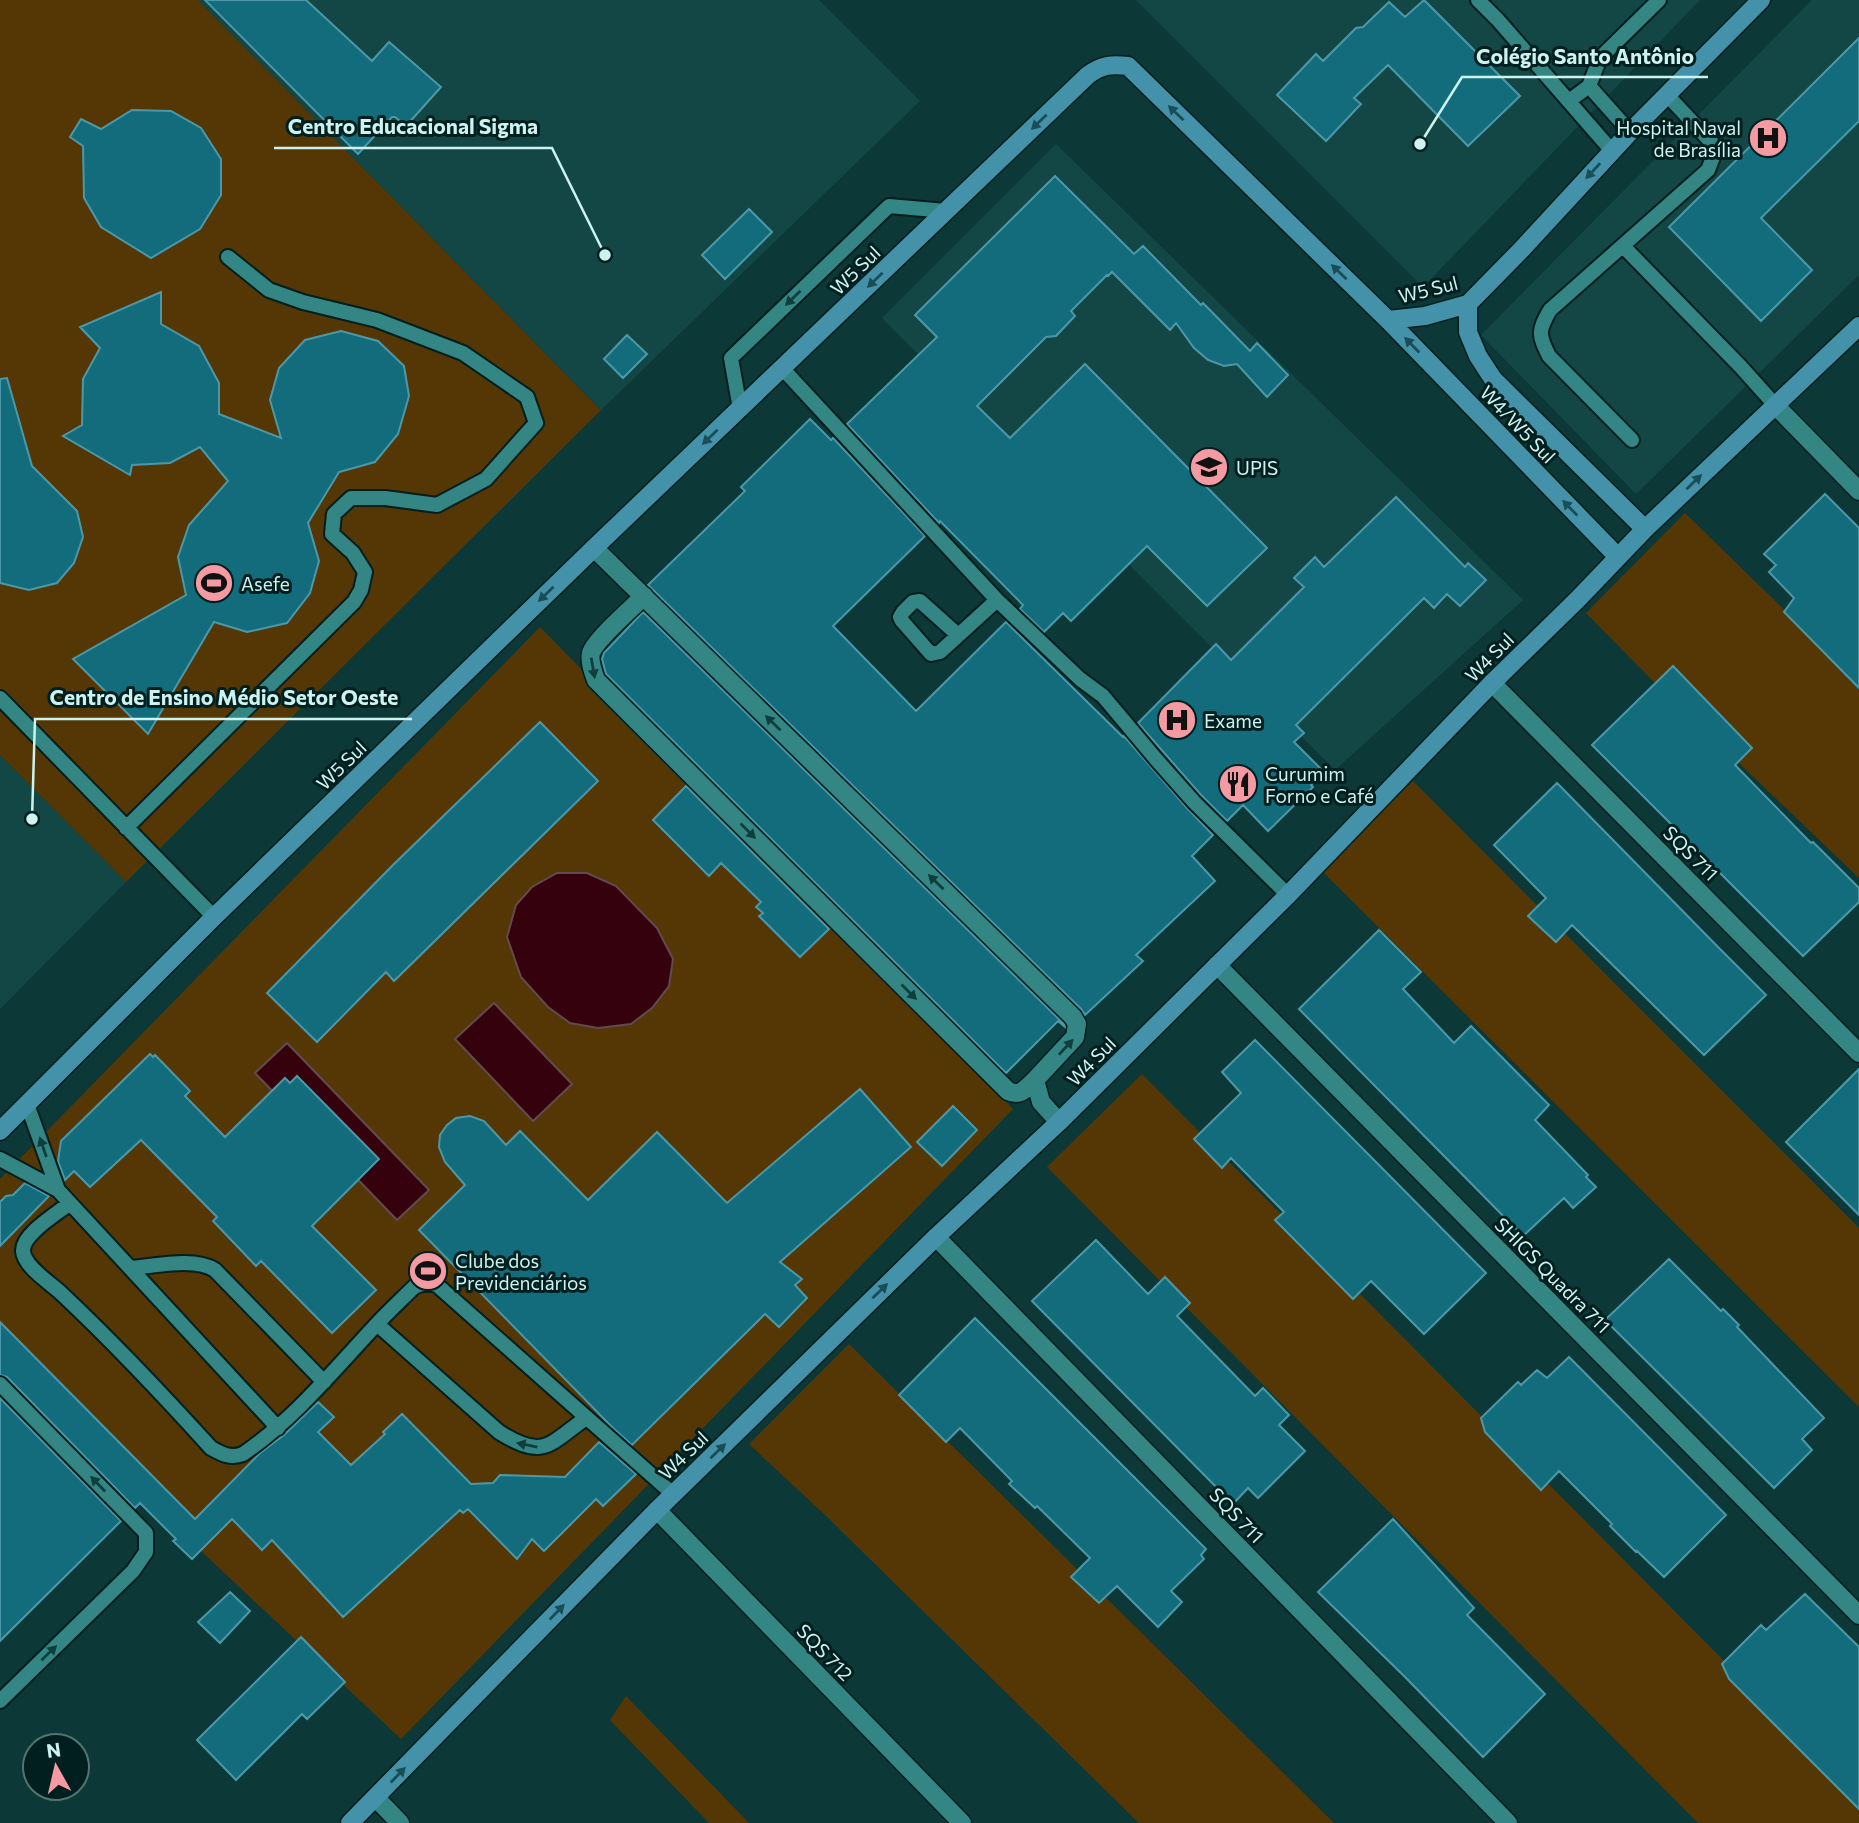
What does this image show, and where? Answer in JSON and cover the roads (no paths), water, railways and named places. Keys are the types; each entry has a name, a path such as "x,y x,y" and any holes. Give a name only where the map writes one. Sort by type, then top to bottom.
{"main road":[{"name":"W5 Sul","path":"0,1131 214,917 594,548 1099,67 1112,64 1128,66 1388,320 1425,316 1468,304 1630,132 1761,0"},
{"name":"W4/W5 Sul","path":"1468,304 1468,332 1478,356 1493,379 1645,529"},
{"name":"W4/W5 Sul","path":"1388,320 1618,556"},
{"name":"W4 Sul","path":"350,1823 673,1494 936,1237 1059,1122 1288,895 1645,529 1859,326"}],"street":[{"path":"1775,405 1859,491"},
{"path":"594,548 644,596 1073,1017 1077,1024 1075,1037 1021,1093 1008,1091 596,680 591,667 591,652 604,635 644,596"},
{"name":"SQS 711","path":"1492,683 1859,1054"},
{"name":"SHIGS Quadra 711","path":"1217,965 1859,1615"},
{"path":"1035,1080 1041,1102 1059,1122"},
{"name":"SQS 711","path":"936,1237 1508,1823"},
{"name":"SQS 712","path":"657,1510 962,1823"},
{"path":"376,1798 400,1823"}],"lane":[{"path":"1478,0 1612,151"},
{"path":"1569,101 1589,86 1600,58 1659,0"},
{"path":"1589,86 1630,132"},
{"path":"1632,440 1549,356 1541,340 1541,326 1550,310 1708,170 1715,152 1712,143 1668,96"},
{"path":"740,409 731,358 889,206 946,211"},
{"path":"1623,246 1775,405"},
{"path":"126,828 344,612 361,590 365,572 353,554 332,534 334,514 351,498 385,498 437,505 486,479 536,423 527,397 463,353 377,320 303,302 269,290 228,257"},
{"path":"782,368 997,600 1080,679 1103,696 1194,802 1288,895"},
{"path":"958,635 997,600"},
{"path":"0,698 214,917"},
{"path":"27,1104 58,1190"},
{"path":"0,1159 58,1190 278,1428"},
{"path":"70,1203 27,1238 23,1252 27,1260 211,1448 223,1455 236,1457 278,1428 418,1285 431,1283 437,1285 673,1494"},
{"path":"131,1268 188,1263 208,1265 324,1382"},
{"path":"377,1324 499,1432 515,1442 532,1448 545,1446 586,1418"},
{"path":"0,1384 146,1534 146,1552 133,1571 0,1701"}],"place":[{"name":"Hospital Naval de Brasília","path":"1768,138"},
{"name":"Colégio Santo Antônio","path":"1420,144"},
{"name":"Centro Educacional Sigma","path":"605,255"},
{"name":"UPIS","path":"1209,467"},
{"name":"Asefe","path":"214,583"},
{"name":"Exame","path":"1177,720"},
{"name":"Curumim Forno e Café","path":"1238,784"},
{"name":"Centro de Ensino Médio Setor Oeste","path":"32,819"},
{"name":"Clube dos Previdenciários","path":"428,1271"}]}
